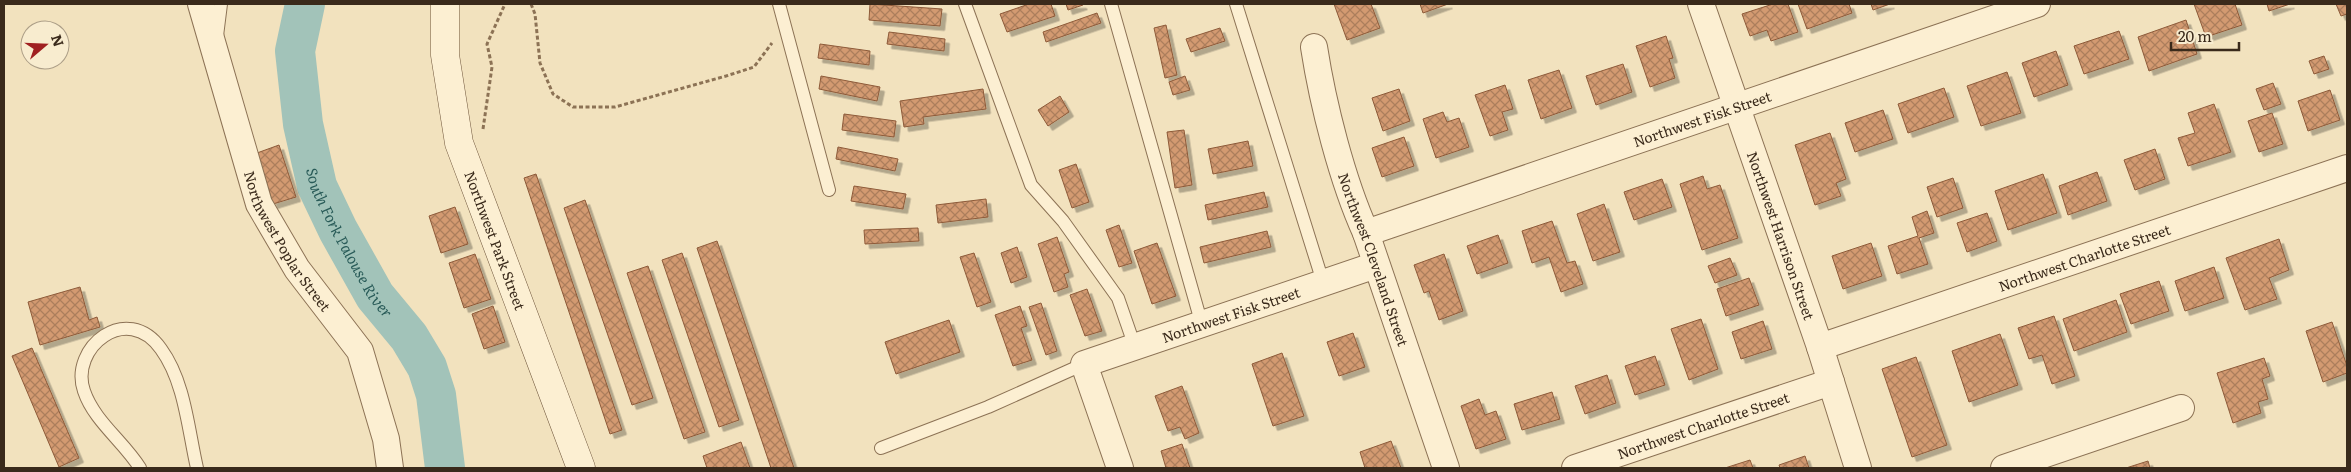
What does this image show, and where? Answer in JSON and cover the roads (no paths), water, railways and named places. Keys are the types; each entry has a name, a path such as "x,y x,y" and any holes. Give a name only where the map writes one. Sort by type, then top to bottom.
{"street":[{"name":"Northwest Poplar Street","path":"201,4 216,49 258,204 297,269 360,351 386,439 390,468"},
{"name":"Northwest Park Street","path":"445,4 445,55 459,143 581,468"},
{"name":"Northwest Harrison Street","path":"1701,4 1820,348 1858,468"},
{"name":"Northwest Fisk Street","path":"1366,233 2037,4"},
{"name":"Northwest Cleveland Street","path":"1314,47 1320,80 1354,207 1366,233 1446,468"},
{"name":"Northwest Charlotte Street","path":"1820,348 2347,168"},
{"name":"Northwest Fisk Street","path":"1084,364 1376,264"},
{"path":"1084,364 1120,468"},
{"name":"Northwest Charlotte Street","path":"1575,468 1831,382"},
{"path":"2004,468 2048,461 2181,408"}],"lane":[{"path":"216,49 221,4"},
{"path":"779,4 829,190"},
{"path":"966,4 1031,185 1062,221 1118,298 1135,347"},
{"path":"1111,4 1202,324"},
{"path":"1236,4 1323,282"},
{"path":"140,468 95,411 84,390 83,367 92,345 110,332 126,327 147,334 161,348 177,378 197,468"},
{"path":"881,448 988,407 1084,364"}],"waterway":[{"name":"South Fork Palouse River","path":"305,4 295,51 303,124 317,186 338,230 375,296 409,337 427,367 436,395 445,468"}]}
